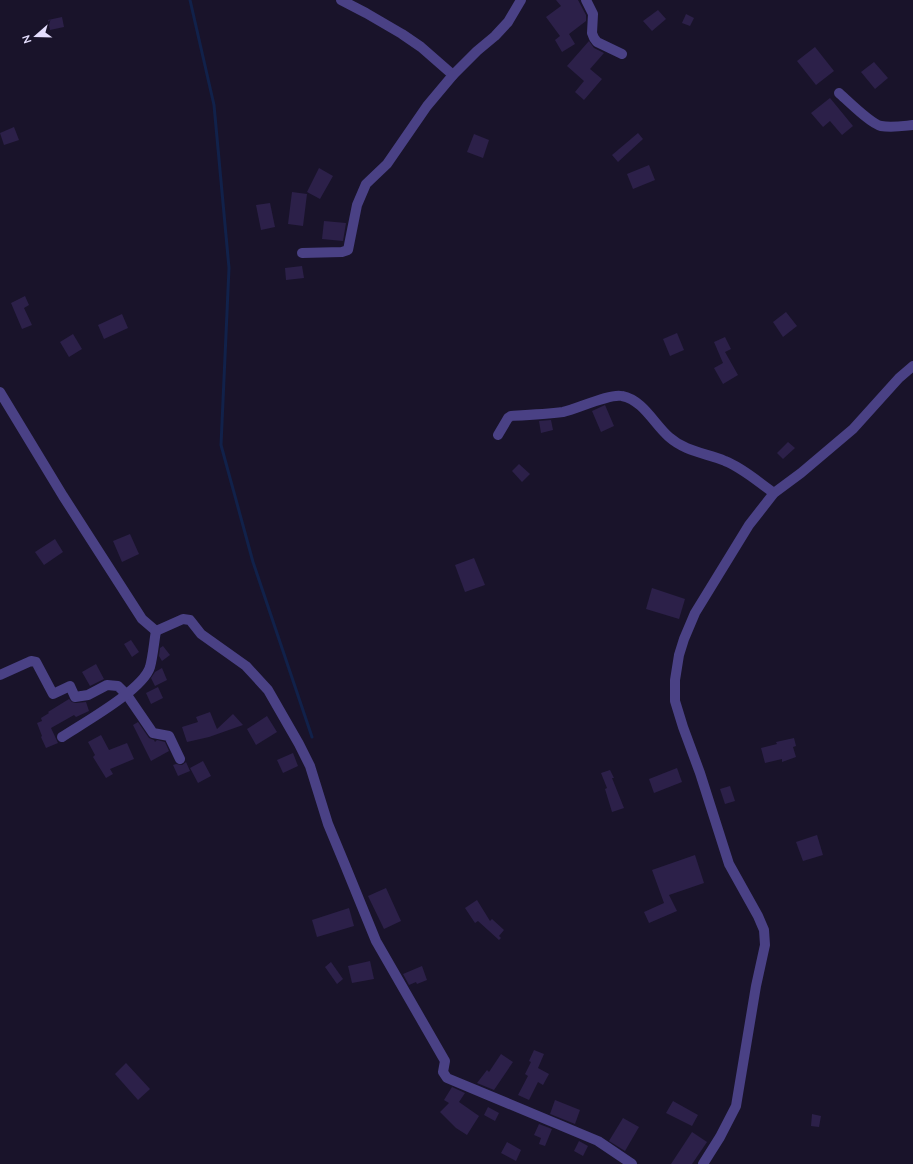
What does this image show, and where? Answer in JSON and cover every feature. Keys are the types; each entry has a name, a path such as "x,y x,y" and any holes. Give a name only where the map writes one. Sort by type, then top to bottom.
{"street":[{"path":"341,0 402,34 453,75"},
{"path":"302,253 342,252 348,250 358,205 366,184 387,164 427,106 453,75 508,22 521,0"},
{"path":"586,0 593,14 592,33 594,38 597,42 622,54"},
{"path":"839,93 869,119 880,126 913,125"},
{"path":"703,1164 720,1137 736,1106 756,986 765,945 764,930 760,920 729,864 700,773 683,727 676,700 675,680 679,654 695,613 750,525 774,493 801,473 853,429 899,378 913,366"},
{"path":"0,392 4,409 63,496 142,619 156,631"},
{"path":"498,434 508,418 511,416 564,412 620,395 630,399 641,407 669,437 681,446 700,454 724,460 737,466 774,493"},
{"path":"156,631 183,619 190,620 201,634 246,666 268,690 310,766 328,824 376,941 445,1061 443,1072 447,1078 598,1141 632,1164"},
{"path":"62,737 127,695 144,678 150,668 156,631"},
{"path":"0,675 31,662 36,662 53,694 70,686 75,697 88,695 108,685 118,686 127,695 153,733 169,736 180,759"}],"building":[{"path":"556,0 578,0 586,15 586,21 569,34 575,44 562,52 555,40 560,36 546,17 561,6"},
{"path":"658,10 666,19 652,31 643,21"},
{"path":"686,14 694,18 690,26 682,23"},
{"path":"62,17 64,27 50,30 48,20"},
{"path":"589,41 594,48 604,53 590,69 602,79 584,100 575,92 584,81 567,66"},
{"path":"815,47 834,71 816,85 797,61"},
{"path":"874,62 888,78 875,89 861,72"},
{"path":"830,98 853,126 842,135 830,121 823,127 811,113"},
{"path":"14,127 19,140 4,145 0,133"},
{"path":"638,133 643,139 618,162 612,155"},
{"path":"474,134 489,140 483,158 467,152"},
{"path":"649,165 655,180 633,189 627,174"},
{"path":"319,168 333,176 320,199 307,192"},
{"path":"292,192 307,194 303,226 288,224"},
{"path":"270,203 275,227 261,230 256,205"},
{"path":"324,221 346,223 343,241 322,239"},
{"path":"302,266 304,278 286,280 285,268"},
{"path":"25,296 29,305 24,308 32,325 22,329 11,303"},
{"path":"786,312 797,326 783,337 773,322"},
{"path":"122,314 128,328 104,339 98,325"},
{"path":"677,333 684,350 670,356 663,339"},
{"path":"73,334 82,349 69,357 60,342"},
{"path":"725,337 731,349 725,352 738,375 723,384 714,368 723,363 714,342"},
{"path":"605,405 614,426 601,432 592,411"},
{"path":"551,420 553,430 541,433 539,421"},
{"path":"788,442 795,448 783,459 777,453"},
{"path":"519,464 530,474 522,482 512,471"},
{"path":"130,534 139,554 122,562 113,541"},
{"path":"55,539 63,552 44,565 35,552"},
{"path":"474,558 485,585 465,592 455,565"},
{"path":"652,588 685,599 679,619 646,609"},
{"path":"131,640 139,652 132,657 124,644"},
{"path":"163,646 170,655 162,661 159,656 160,648"},
{"path":"96,664 104,679 90,686 82,672"},
{"path":"162,668 167,680 155,686 151,678 155,672"},
{"path":"158,687 163,698 151,704 146,693"},
{"path":"69,699 76,703 86,702 89,711 76,717 74,715 51,728 58,743 46,748 37,723 42,721 41,718 49,713 48,712"},
{"path":"210,712 217,729 233,714 243,725 209,737 187,742 182,727 198,722 196,717"},
{"path":"267,716 277,732 256,745 247,729"},
{"path":"138,722 149,738 155,742 157,740 165,742 169,751 151,761 133,725"},
{"path":"101,735 109,750 127,743 134,759 110,769 113,774 106,778 93,757 95,755 88,742"},
{"path":"794,738 796,746 793,747 796,757 782,762 782,759 765,763 761,748 777,744 776,742"},
{"path":"293,753 298,766 283,773 277,760"},
{"path":"203,761 211,776 198,783 190,768"},
{"path":"186,762 190,771 178,776 173,765 182,765"},
{"path":"677,768 682,782 654,793 649,779"},
{"path":"610,770 624,808 612,812 605,789 607,788 601,773"},
{"path":"730,786 735,801 725,804 720,789"},
{"path":"817,835 823,855 803,861 796,842"},
{"path":"695,855 704,883 669,895 677,911 649,923 644,912 664,903 652,870"},
{"path":"386,888 401,921 384,929 368,896"},
{"path":"477,900 490,921 492,919 504,930 499,936 501,938 499,940 478,921 475,923 465,908"},
{"path":"349,908 354,926 317,937 312,920"},
{"path":"370,961 374,979 352,983 348,966"},
{"path":"331,962 343,979 337,984 325,967"},
{"path":"422,966 427,980 409,985 403,974"},
{"path":"534,1050 544,1054 538,1068 549,1074 543,1085 538,1082 529,1100 518,1095 528,1076 525,1074 531,1062 529,1061"},
{"path":"501,1054 513,1062 494,1090 477,1083 487,1070 489,1072"},
{"path":"126,1063 150,1089 138,1100 115,1074"},
{"path":"452,1087 465,1093 459,1102 479,1116 467,1135 456,1128 440,1112 449,1103 444,1100"},
{"path":"555,1100 580,1110 575,1124 550,1114"},
{"path":"673,1101 698,1115 692,1126 666,1113"},
{"path":"488,1107 499,1113 495,1121 484,1115"},
{"path":"812,1114 821,1116 819,1127 811,1126"},
{"path":"623,1118 639,1127 625,1151 609,1141"},
{"path":"539,1124 552,1129 545,1146 539,1144 541,1138 534,1135"},
{"path":"692,1132 707,1142 692,1164 671,1164"},
{"path":"579,1141 588,1146 583,1156 574,1151"},
{"path":"507,1142 521,1150 516,1161 501,1153"}],"waterway":[{"path":"190,0 214,105 229,268 221,445 253,562 312,737"}]}
